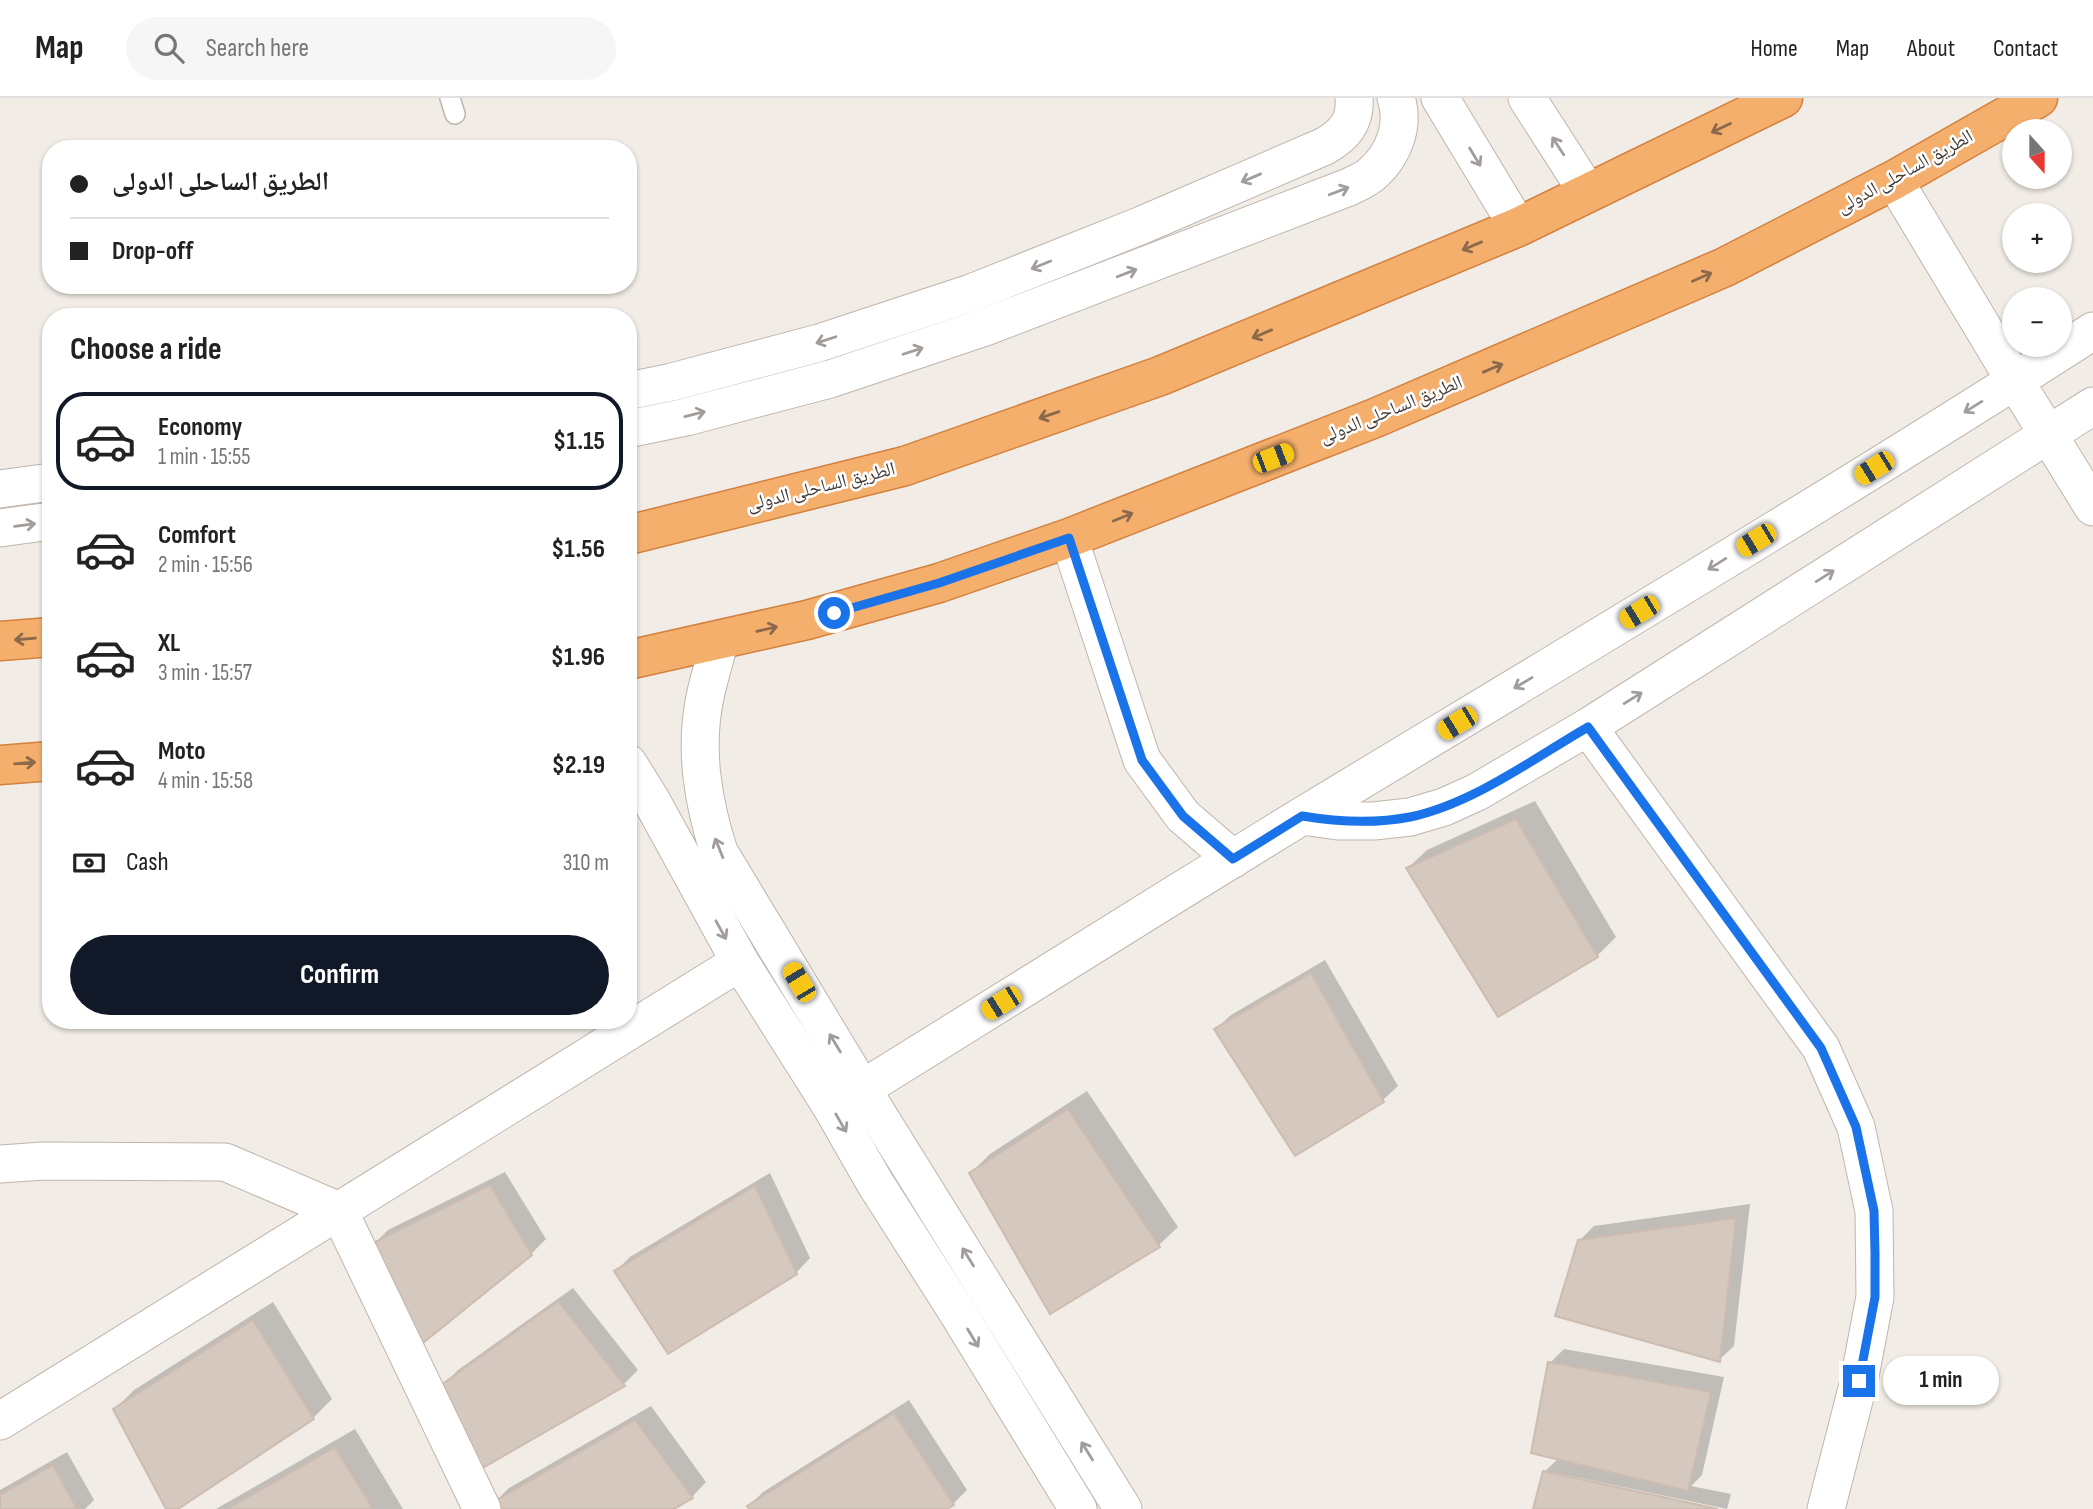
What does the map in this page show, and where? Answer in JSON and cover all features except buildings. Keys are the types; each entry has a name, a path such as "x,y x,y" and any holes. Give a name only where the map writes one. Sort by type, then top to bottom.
{"highway":[{"name":"الطريق الساحلى الدولى","path":"637,533 905,466 1160,376 1517,227 1783,98"},
{"name":"الطريق الساحلى الدولى","path":"637,658 807,620 926,587 1069,538 1375,418 1725,267 1894,180 2038,98"},
{"path":"0,641 42,638"},
{"path":"0,765 42,762"}],"street":[{"path":"1440,98 1517,227"},
{"path":"1527,98 1588,193"},
{"path":"637,389 819,342 971,293 1142,225 1325,146 1340,138 1352,111 1397,115 1389,156 1372,175 1349,187 1011,317 830,379 637,427"},
{"path":"1894,180 2093,507"},
{"path":"862,1089 2093,331"},
{"path":"1302,816 1338,821 1410,817 1444,807 1478,792 1588,727 2093,406"},
{"path":"0,489 42,483"},
{"path":"0,528 42,522"},
{"path":"1069,538 1142,760 1183,816 1233,859"},
{"path":"720,640 705,700 700,745 701,779 707,816 719,852 862,1089 1123,1509"},
{"path":"1588,727 1821,1048 1856,1127 1874,1211 1875,1297 1859,1381 1826,1509"},
{"path":"637,778 740,962 1078,1509"},
{"path":"637,1026 740,962"},
{"path":"0,1421 632,1029"},
{"path":"0,1164 43,1161 225,1162 339,1211 482,1509"}],"route":[{"path":"834,613 939,583 1069,538 1142,760 1183,816 1233,859 1302,816 1338,821 1374,821 1410,817 1444,807 1478,792 1588,727 1821,1048 1856,1127 1874,1211 1875,1254 1875,1297 1859,1381"}]}
